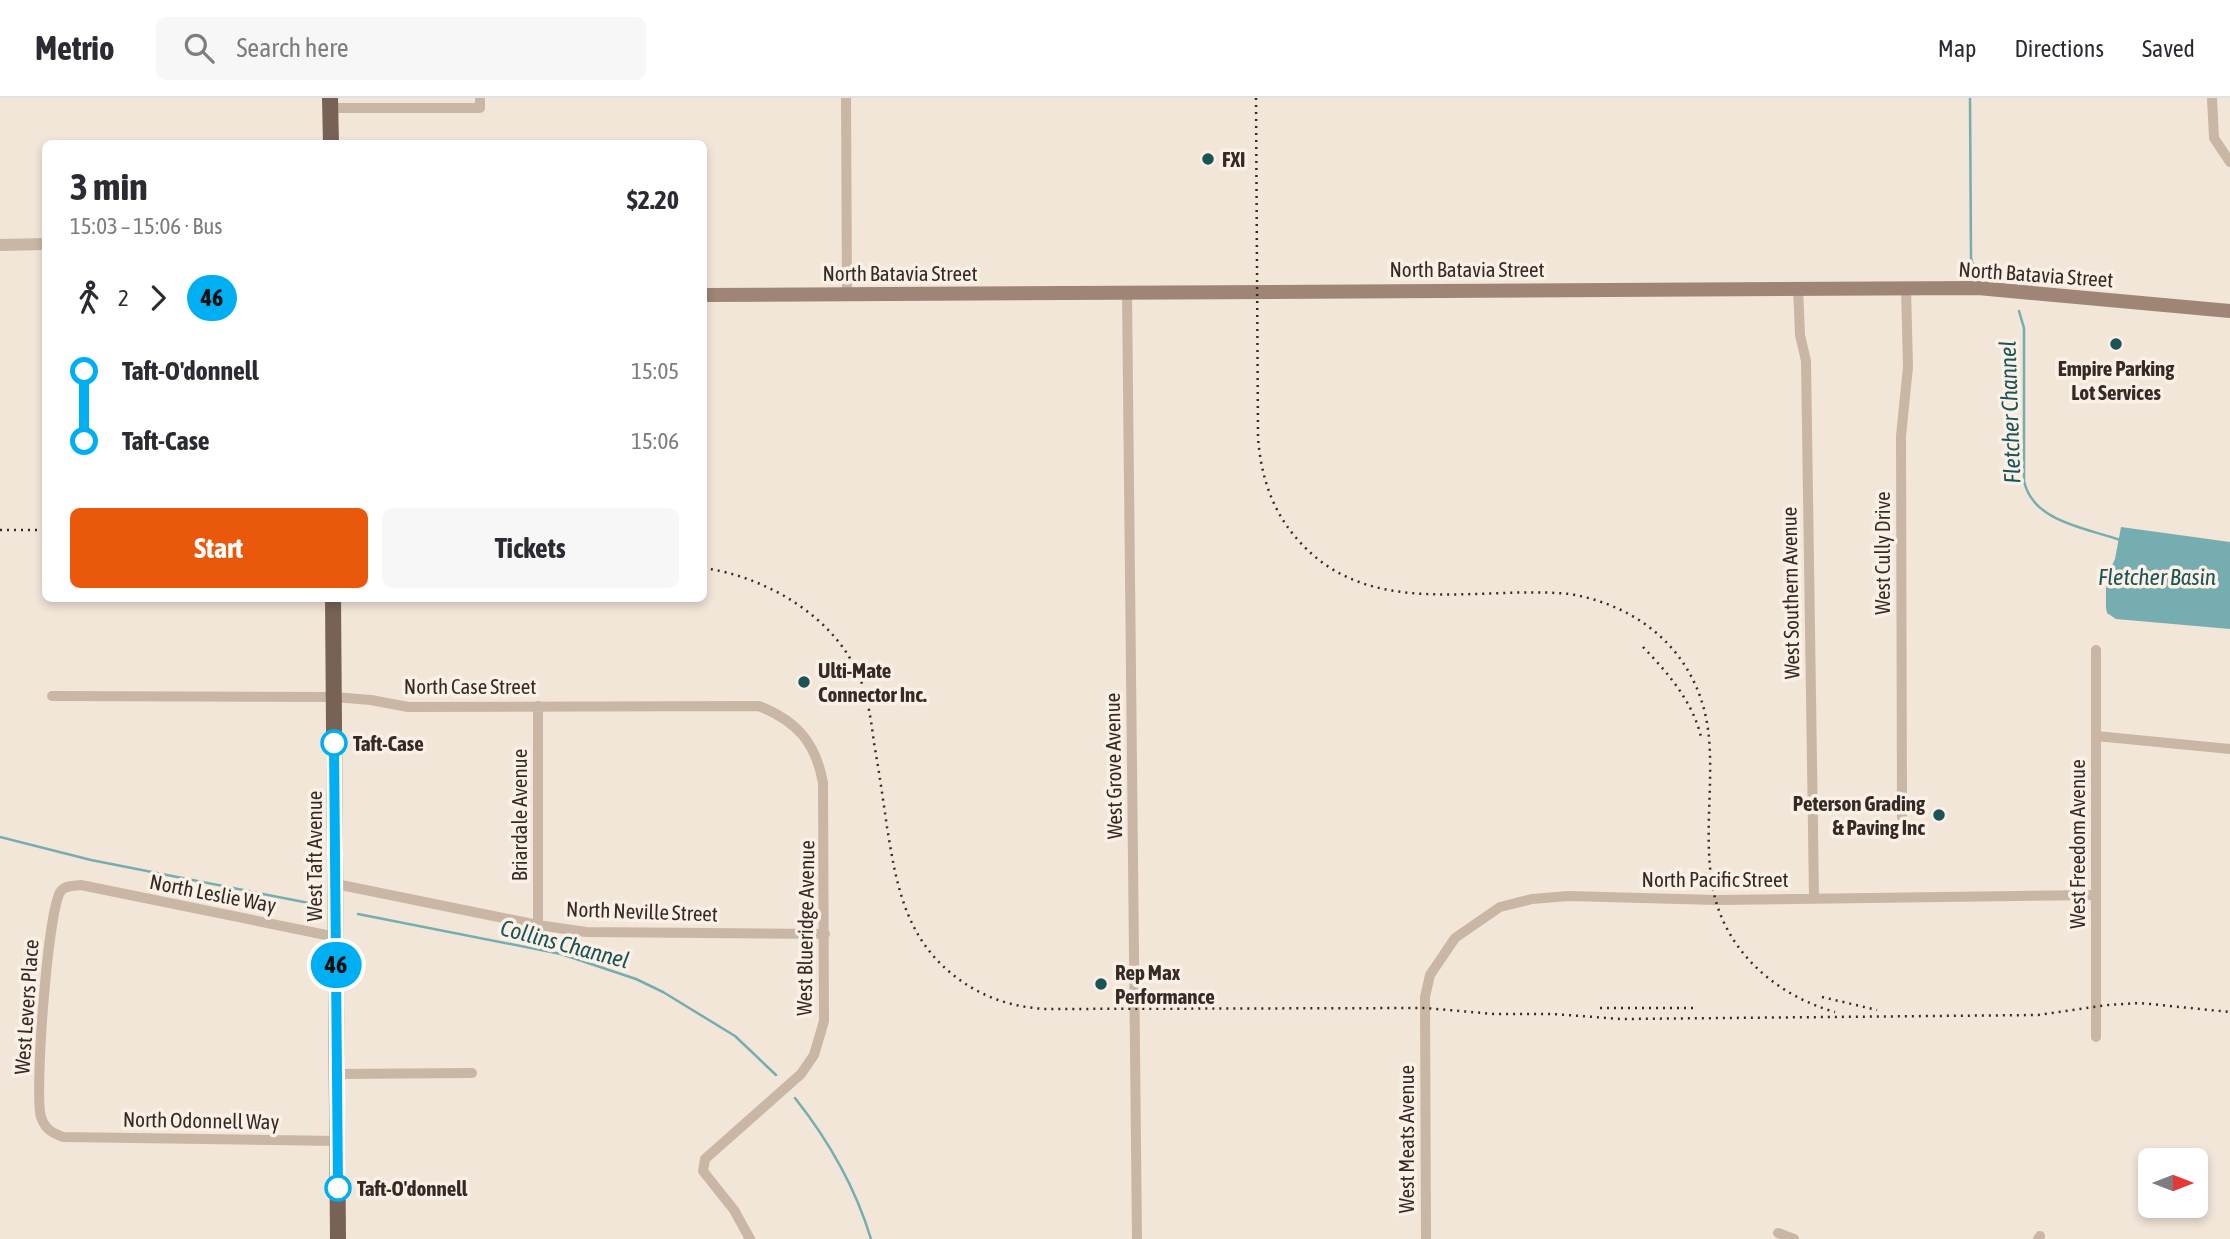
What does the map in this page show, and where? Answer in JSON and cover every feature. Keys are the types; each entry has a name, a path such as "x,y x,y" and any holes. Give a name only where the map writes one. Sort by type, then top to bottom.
{"main road":[{"path":"330,103 331,140"},
{"name":"North Batavia Street","path":"707,295 1906,288 1988,289 2230,311"},
{"name":"West Taft Avenue","path":"333,602 338,1239"}],"street":[{"path":"846,98 847,295"},
{"path":"2212,98 2214,138 2230,162"},
{"path":"330,103 480,103"},
{"path":"0,245 42,244"},
{"name":"West Southern Avenue","path":"1798,288 1800,335 1806,361 1814,897"},
{"name":"West Cully Drive","path":"1902,817 1901,436 1908,367 1906,288"},
{"name":"West Grove Avenue","path":"1127,293 1137,1239"},
{"name":"West Freedom Avenue","path":"2096,650 2096,1037"},
{"name":"North Case Street","path":"52,696 334,696 408,707 759,706 780,715 796,727 820,763"},
{"name":"Briardale Avenue","path":"538,706 538,925"},
{"path":"2096,736 2230,749"},
{"name":"West Blueridge Avenue","path":"751,1239 734,1210 703,1171 703,1165 705,1159 801,1074 814,1055 824,1021 825,828 820,763"},
{"name":"North Neville Street","path":"336,884 538,925 586,932 825,934"},
{"name":"West Levers Place","path":"63,1138 48,1131 40,1115 40,1063 46,975 54,907 61,891 68,886 81,886"},
{"name":"North Leslie Way","path":"81,886 336,937"},
{"name":"North Pacific Street","path":"1425,1040 1425,997 1430,975 1455,938 1500,907 1532,899 1568,896 1716,900 2096,895"},
{"name":"West Meats Avenue","path":"1425,1040 1426,1239"},
{"path":"338,1074 472,1073"},
{"name":"North Odonnell Way","path":"63,1138 338,1141"},
{"path":"1778,1233 1794,1239"}],"water":[{"name":"Fletcher Basin","path":"2121,527 2230,542 2230,629 2116,619 2107,613 2106,578 2115,559"}],"waterway":[{"name":"Fletcher Channel","path":"1970,98 1971,258 1975,271"},
{"name":"Fletcher Channel","path":"2019,311 2024,328 2024,481 2029,495 2049,515 2120,540"},
{"name":"Collins Channel","path":"0,837 91,860 314,904"},
{"name":"Collins Channel","path":"358,914 561,954 636,979 663,992 735,1036 776,1075"},
{"name":"Collins Channel","path":"795,1098 840,1165 865,1219 871,1239"}],"railway":[{"path":"1256,98 1258,438 1265,479 1281,517 1298,540 1326,565 1357,581 1390,590 1425,594 1570,594 1598,601 1646,624 1682,661 1695,684 1704,710 1710,755 1709,859 1716,901 1724,923 1736,944 1769,979 1790,993 1835,1012"},
{"path":"0,530 42,530"},
{"path":"707,569 751,580 774,590 815,618 833,635 848,655 867,700 894,868 913,926 923,943 952,974 984,994 1007,1003 1045,1009 1425,1008 1494,1014 1553,1014 1621,1019 2038,1015 2140,1003 2230,1012"},
{"path":"1643,647 1686,700 1701,737"},
{"path":"1822,997 1877,1010"},
{"path":"1600,1008 1698,1008"}],"bus line":[{"name":"46","path":"334,743 338,1188"}],"place":[{"name":"FXI","path":"1208,159"},
{"name":"Empire Parking Lot Services","path":"2116,344"},
{"name":"Ulti-Mate Connector Inc.","path":"804,682"},
{"name":"Taft-Case","path":"334,743"},
{"name":"Peterson Grading & Paving Inc","path":"1939,815"},
{"name":"Rep Max Performance","path":"1101,984"},
{"name":"Taft-O'donnell","path":"338,1188"}]}
